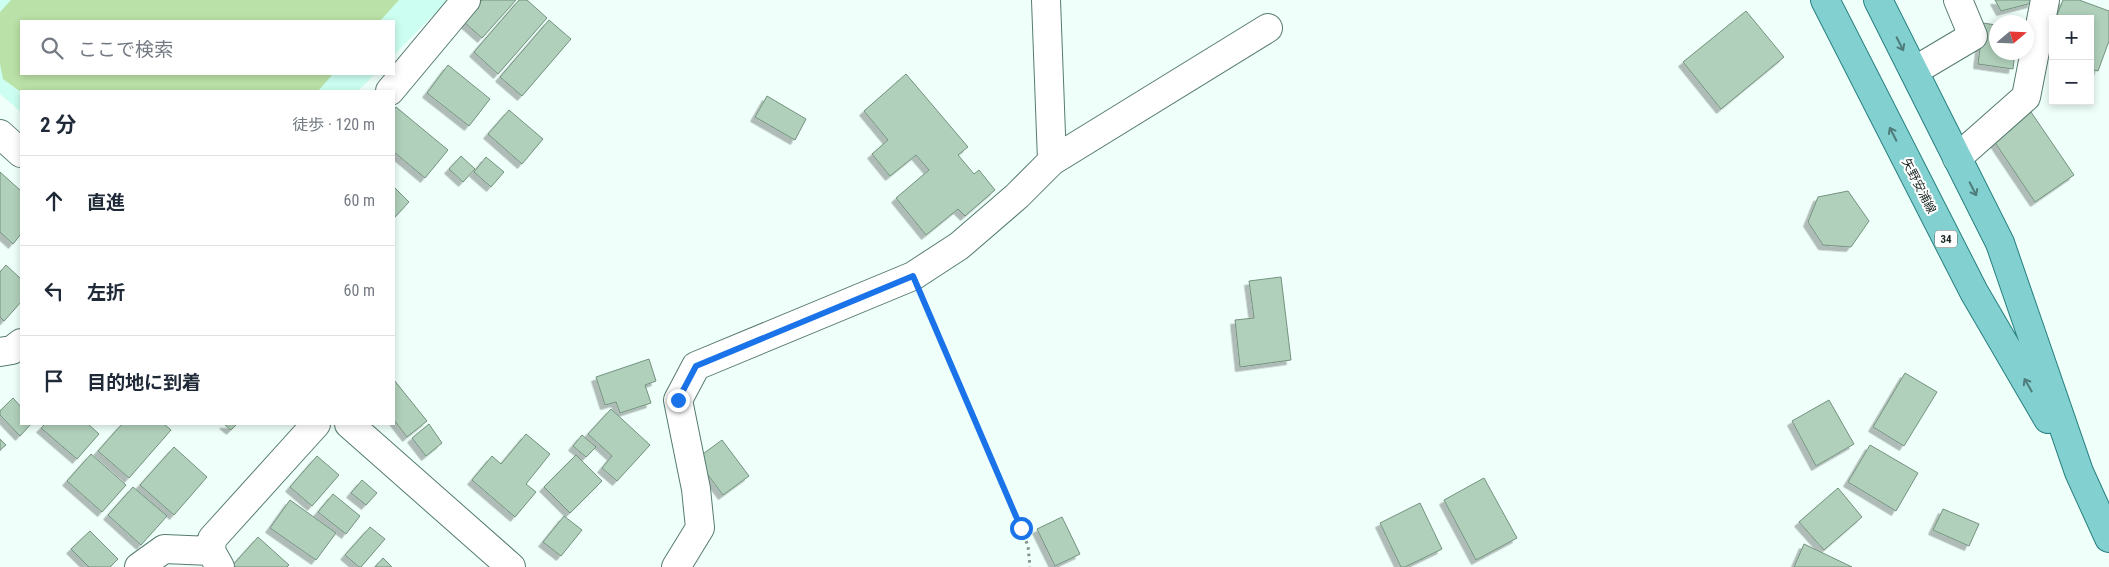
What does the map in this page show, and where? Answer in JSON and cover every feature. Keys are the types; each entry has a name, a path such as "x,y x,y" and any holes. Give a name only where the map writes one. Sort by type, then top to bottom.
{"main road":[{"name":"矢野安浦線","path":"1825,0 1974,292 2079,472"},
{"name":"矢野安浦線","path":"1878,0 2000,243 2079,472 2109,538"}],"street":[{"path":"391,90 466,0"},
{"path":"1046,0 1052,161"},
{"path":"1914,72 1973,36 1958,0"},
{"path":"1957,158 2026,97 2045,0"},
{"path":"676,567 700,528 696,489 678,400 696,366 913,276 959,246 1017,196 1052,161 1268,28"},
{"path":"0,352 12,350 20,344"},
{"path":"138,567 164,549 216,559 212,539 315,425"},
{"path":"349,425 511,567"}],"path":[{"path":"913,276 1021,528 1028,546 1030,567"}],"shaded area":[{"path":"0,0 448,0 395,54 395,20 20,20 20,75 374,75 359,90 20,90 20,111 0,94"}],"green space":[{"path":"11,0 399,0 381,20 20,20 20,75 332,75 319,90 20,91 3,79 0,64 0,12"}],"building":[{"path":"482,0 516,0 482,38 464,22"},
{"path":"519,0 527,0 547,18 498,74 474,52"},
{"path":"1995,0 2032,0 2032,3 2001,11"},
{"path":"2063,0 2079,0 2109,11 2109,41 2098,71 2094,70 2094,15 2057,15"},
{"path":"1746,11 1784,57 1721,109 1683,62"},
{"path":"549,20 571,39 522,96 500,77"},
{"path":"1983,23 1989,24 1989,60 2014,60 2013,69 1978,64"},
{"path":"448,65 490,99 469,126 427,93"},
{"path":"906,74 968,147 958,155 974,174 979,170 995,190 965,216 958,209 926,235 896,198 929,170 916,155 890,176 872,154 888,140 864,111"},
{"path":"767,96 806,119 795,140 755,117"},
{"path":"396,107 448,150 425,178 395,153"},
{"path":"509,110 543,139 522,164 488,134"},
{"path":"2031,112 2074,175 2035,202 1992,138"},
{"path":"461,156 475,169 463,182 449,169"},
{"path":"486,157 504,172 491,187 474,172"},
{"path":"0,172 20,190 20,235 13,244 0,232"},
{"path":"395,188 409,202 395,217"},
{"path":"1848,191 1869,221 1851,247 1823,245 1808,222 1818,197"},
{"path":"6,265 20,278 20,303 4,321 0,317 0,272"},
{"path":"1281,277 1291,360 1240,367 1235,320 1254,318 1249,281"},
{"path":"649,359 656,381 645,385 651,403 620,413 616,402 605,405 596,377"},
{"path":"1905,373 1937,392 1904,446 1873,427"},
{"path":"395,381 427,421 407,437 395,421"},
{"path":"13,398 20,406 20,425 30,425 20,436 0,415 0,411"},
{"path":"1829,400 1854,444 1816,466 1792,421"},
{"path":"611,409 650,445 617,481 602,468 612,456 588,434"},
{"path":"429,424 442,443 426,456 412,438"},
{"path":"44,425 89,425 99,434 77,459 41,428"},
{"path":"121,425 165,425 171,430 129,478 98,451"},
{"path":"225,425 236,425 231,430"},
{"path":"526,434 550,454 526,484 536,492 515,517 472,480 492,456 501,464"},
{"path":"582,435 596,447 586,457 573,446"},
{"path":"0,439 6,445 0,450"},
{"path":"722,440 749,476 723,495 696,459"},
{"path":"1870,445 1918,473 1896,511 1848,482"},
{"path":"174,447 207,477 174,515 140,485"},
{"path":"91,454 126,485 102,512 67,481"},
{"path":"576,455 602,481 570,513 544,487"},
{"path":"317,456 339,475 312,506 290,487"},
{"path":"1484,478 1517,538 1476,560 1444,500"},
{"path":"362,480 377,493 366,505 351,493"},
{"path":"133,487 167,516 141,545 108,515"},
{"path":"1838,488 1862,517 1824,550 1799,522"},
{"path":"333,494 360,516 346,534 318,512"},
{"path":"290,500 336,533 316,560 270,528"},
{"path":"1420,503 1442,549 1405,567 1401,567 1380,523"},
{"path":"1943,509 1979,524 1969,546 1933,530"},
{"path":"564,516 582,530 561,556 543,542"},
{"path":"1062,517 1080,554 1055,566 1037,529"},
{"path":"370,527 385,539 359,567 345,555"},
{"path":"90,531 118,559 110,567 89,567 71,549"},
{"path":"258,537 289,565 287,567 231,567"},
{"path":"1804,544 1852,567 1794,567"},
{"path":"383,558 392,567 375,567"}],"route":[{"path":"678,400 696,366 913,276 1021,528"}]}
